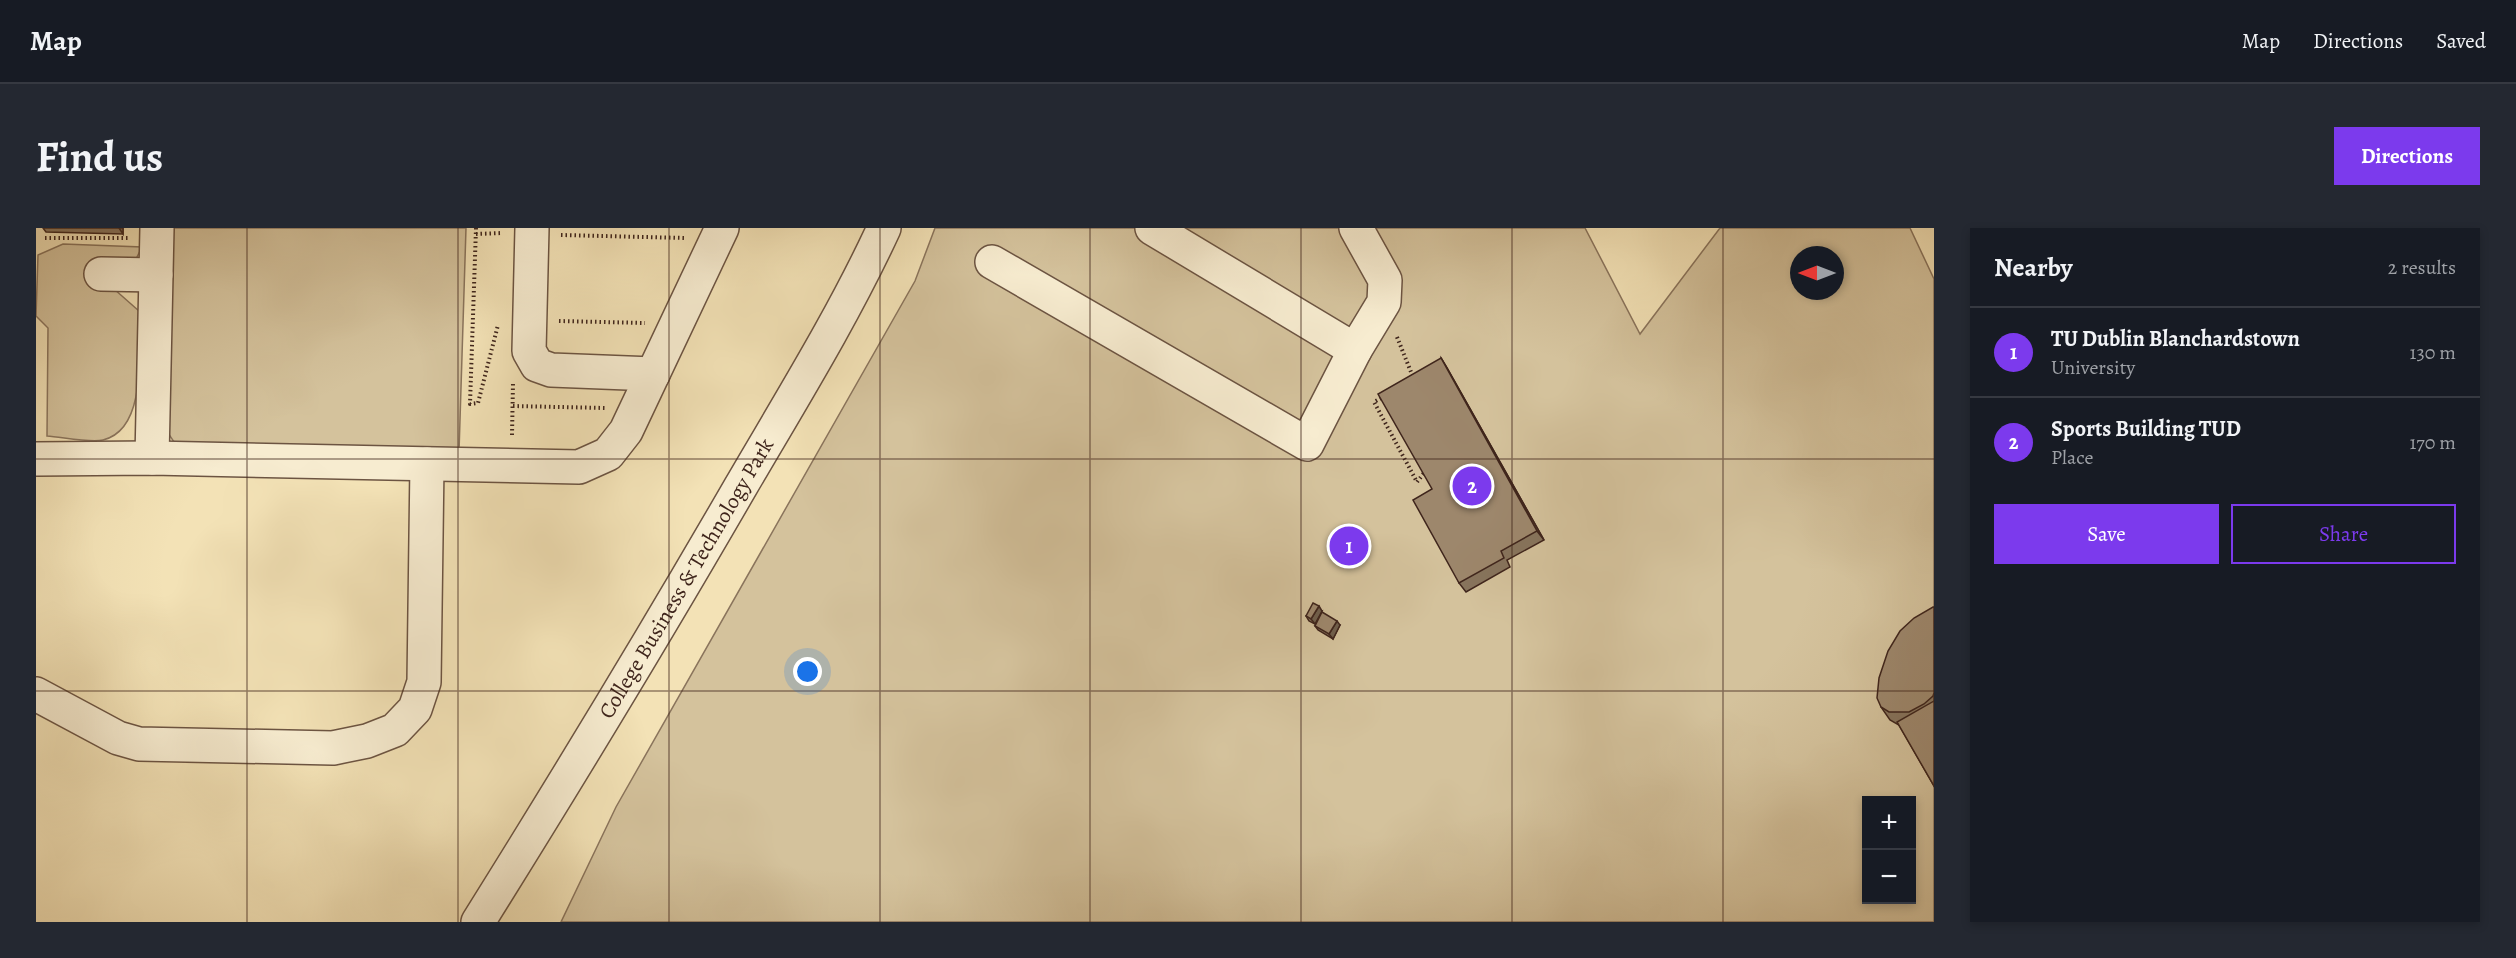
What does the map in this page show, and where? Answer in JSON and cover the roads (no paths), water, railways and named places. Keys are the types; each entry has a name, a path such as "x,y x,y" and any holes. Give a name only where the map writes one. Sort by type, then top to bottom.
{"lane":[{"path":"152,458 157,228"},
{"path":"36,459 152,458 579,467 608,454 626,431 722,228"},
{"name":"College Business & Technology Park","path":"478,922 631,676 788,406 870,259 884,228"},
{"path":"1152,228 1354,350"},
{"path":"992,262 1307,444 1354,350 1384,302 1385,280 1356,228"},
{"path":"530,232 529,351 537,365 551,370 653,374"},
{"path":"100,274 156,275"},
{"path":"36,694 118,738 150,745 333,748 367,741 395,730 416,709 424,682 427,464"}],"place":[{"name":"Sports Building TUD","path":"1472,486"},
{"name":"TU Dublin Blanchardstown","path":"1349,546"}]}
